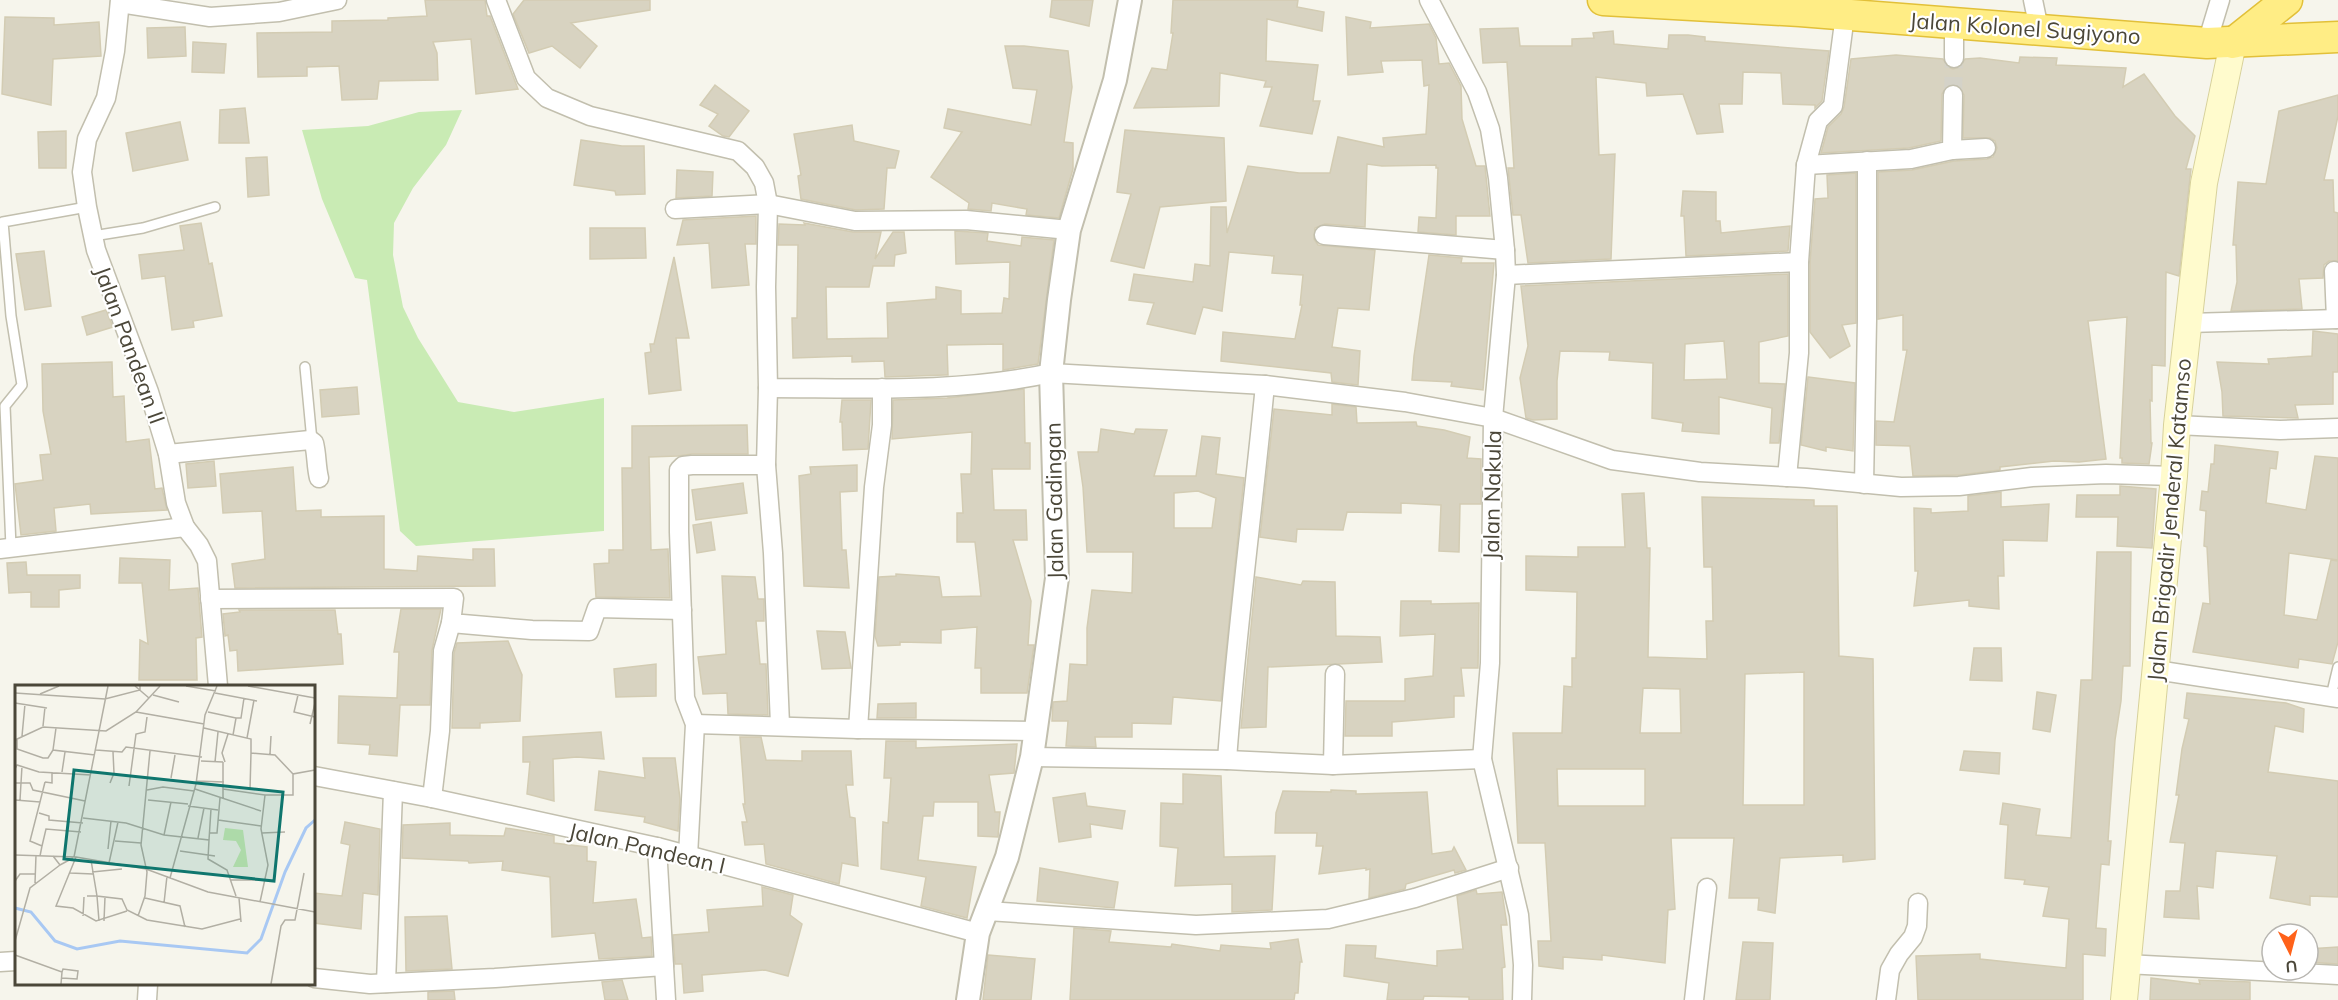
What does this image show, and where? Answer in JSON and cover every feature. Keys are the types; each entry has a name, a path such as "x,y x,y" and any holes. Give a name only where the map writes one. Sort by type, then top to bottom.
{"highway":[{"name":"Jalan Kolonel Sugiyono","path":"1603,0 1689,2 1954,22 2036,14 2220,43 2338,37"},
{"path":"2220,43 2286,0"}],"main road":[{"name":"Jalan Brigadir Jenderal Katamso","path":"2124,1000 2177,425 2220,43"}],"street":[{"path":"120,2 210,17 279,12 337,0"},
{"path":"496,0 526,78 547,98 590,116 738,151 755,168 764,183 768,204 766,465 773,553 780,725"},
{"name":"Jalan Gadingan","path":"968,1000 978,933 1008,857 1032,757 1057,578 1052,373 1059,300 1069,230 1115,80 1130,0"},
{"name":"Jalan Nakula","path":"1429,0 1477,92 1490,129 1498,178 1505,250 1506,275 1493,418 1490,663 1482,759 1519,915 1523,965 1522,1000"},
{"path":"2220,0 2220,43"},
{"name":"Jalan Pandean II","path":"120,2 106,98 87,139 82,172 87,207 96,250 149,392 168,454 176,503 185,527 199,545 207,561 218,685"},
{"path":"1788,477 1798,353 1799,262 1806,165 1818,121 1833,106 1845,15"},
{"path":"1954,22 1954,58"},
{"path":"1952,150 1953,94"},
{"path":"1806,165 1911,159 1952,150 1986,148"},
{"path":"1864,484 1867,161"},
{"path":"675,209 768,204 855,221 966,220 1069,230"},
{"path":"1324,235 1505,250"},
{"path":"1506,275 1799,262"},
{"path":"2188,324 2337,319 2334,271"},
{"path":"768,388 970,385 1052,373 1265,385 1405,402 1493,418 1612,460 1700,472 1901,487 1959,486 2032,477 2106,474 2174,476"},
{"path":"1227,760 1235,649 1251,529 1265,385"},
{"path":"858,729 871,530 882,425 882,388"},
{"path":"2177,425 2280,430 2338,428"},
{"path":"168,454 288,441 312,441 319,478"},
{"path":"688,856 695,724 685,698 679,470 683,466 692,465 766,465"},
{"path":"5,548 185,527"},
{"path":"210,599 454,598 451,623 443,651 440,731 432,798"},
{"path":"451,623 532,630 589,631 597,608 682,610"},
{"path":"2156,670 2334,697"},
{"path":"1333,765 1335,674"},
{"path":"695,724 1036,731"},
{"path":"1032,757 1227,760 1333,765 1482,759"},
{"name":"Jalan Pandean I","path":"315,776 432,798 657,847 978,933"},
{"path":"375,989 393,791"},
{"path":"657,847 666,1000"},
{"path":"987,911 1196,925 1328,919 1415,898 1509,868"},
{"path":"1694,1000 1707,888"},
{"path":"1886,1000 1890,970 1913,937 1917,926 1918,903"},
{"path":"0,962 15,961"},
{"path":"2126,964 2338,975"},
{"path":"315,978 375,989 664,966"},
{"path":"147,1000 148,985"}],"lane":[{"path":"5,548 4,406 21,385 11,316 3,222 87,207"},
{"path":"93,236 143,228 215,207"},
{"path":"305,367 312,441"},
{"path":"2334,697 2338,667"}],"green space":[{"path":"462,110 446,145 413,188 394,223 393,255 403,307 418,338 458,402 514,412 604,398 604,531 416,546 400,531 367,280 355,278 322,199 302,130 368,126 419,112"}],"building":[{"path":"425,0 485,0 487,16 490,16 518,89 476,94 471,39 433,42 437,53 438,80 379,81 377,99 342,100 339,66 307,67 307,76 258,77 257,33 332,32 332,21 388,20 388,18 427,16"},
{"path":"524,0 650,0 650,10 571,23 597,46 580,68 552,46 529,53 513,14"},
{"path":"1052,0 1093,0 1089,26 1050,17"},
{"path":"1173,0 1298,0 1297,7 1324,12 1322,31 1267,19 1266,61 1318,65 1313,101 1320,101 1312,134 1260,126 1272,87 1264,87 1266,81 1220,73 1219,106 1134,108 1152,68 1167,70 1173,33 1171,33"},
{"path":"5,17 54,18 54,25 99,22 101,56 53,59 51,105 2,94"},
{"path":"1346,17 1371,22 1370,28 1429,24 1436,38 1439,64 1449,63 1461,86 1462,119 1476,166 1485,166 1490,216 1456,216 1456,235 1418,232 1419,217 1436,218 1438,168 1436,165 1367,164 1365,227 1325,224 1315,228 1314,239 1318,245 1375,250 1369,310 1338,308 1332,347 1360,351 1358,385 1332,382 1331,373 1221,361 1223,332 1295,339 1302,305 1300,305 1303,275 1272,273 1274,256 1229,252 1222,311 1203,307 1195,334 1147,324 1154,303 1129,300 1134,274 1193,282 1195,264 1210,266 1211,207 1226,207 1227,233 1248,166 1299,173 1330,173 1338,137 1384,147 1383,138 1426,134 1429,85 1424,86 1422,60 1381,61 1383,72 1348,75"},
{"path":"185,27 186,56 148,58 147,28"},
{"path":"1518,28 1520,46 1572,46 1572,39 1594,38 1593,33 1613,31 1614,44 1668,49 1669,35 1688,35 1705,37 1705,41 1829,51 1822,101 1815,108 1815,105 1783,104 1781,73 1743,72 1742,104 1719,104 1723,132 1697,134 1683,94 1647,96 1646,83 1596,77 1599,155 1615,154 1611,259 1528,263 1521,215 1513,215 1508,168 1514,168 1507,62 1483,63 1480,29"},
{"path":"193,42 226,44 224,73 192,72"},
{"path":"1005,46 1068,51 1072,87 1064,142 1073,143 1073,169 1059,218 1026,215 1027,209 992,203 991,211 968,209 969,203 931,177 962,132 944,128 948,109 1031,125 1037,90 1013,88"},
{"path":"1896,55 1943,59 1948,67 1953,69 1960,67 1965,59 1980,58 2019,63 2020,57 2057,58 2056,65 2126,68 2123,87 2144,74 2175,116 2195,136 2186,169 2191,169 2179,276 2166,272 2165,366 2152,365 2152,401 2150,400 2152,443 2149,464 2122,463 2122,458 2120,458 2127,317 2088,321 2106,459 2079,462 2054,461 2000,467 2000,470 1960,475 1913,476 1910,446 1876,445 1876,421 1894,422 1907,350 1903,350 1903,315 1878,319 1878,172 1912,170 1954,161 1987,159 1993,157 1997,148 1995,141 1990,138 1963,138 1964,95 1959,86 1953,84 1947,86 1942,94 1941,141 1909,148 1821,153 1828,127 1841,114 1844,107 1851,59"},
{"path":"715,85 749,111 729,137 723,136 709,126 718,114 700,105"},
{"path":"2338,95 2338,116 2324,180 2333,180 2334,212 2338,213 2338,261 2329,261 2324,265 2323,278 2299,279 2302,309 2231,311 2237,282 2236,245 2233,245 2238,182 2266,184 2279,111"},
{"path":"245,108 249,143 219,143 220,110"},
{"path":"180,122 188,160 133,171 126,133"},
{"path":"852,125 854,141 899,151 895,168 887,168 884,209 856,210 801,199 798,176 801,175 794,134"},
{"path":"1125,130 1224,138 1226,201 1160,207 1144,268 1111,261 1131,194 1117,192"},
{"path":"66,131 66,168 39,168 38,132"},
{"path":"581,140 622,146 644,146 645,194 616,195 615,191 574,185"},
{"path":"267,157 269,195 248,197 246,158"},
{"path":"677,170 713,172 712,196 676,198"},
{"path":"1856,173 1856,323 1842,325 1850,346 1830,358 1810,332 1810,262 1815,199 1828,198 1827,175"},
{"path":"1683,191 1716,192 1716,221 1720,221 1721,233 1790,226 1788,251 1686,256 1684,216 1681,216"},
{"path":"756,216 756,244 745,244 749,285 712,288 709,243 677,245 683,220"},
{"path":"201,223 209,264 212,263 222,316 193,321 194,327 172,330 165,276 142,279 139,255 184,250 180,226"},
{"path":"804,223 853,232 881,232 875,259 893,232 904,232 906,253 895,255 894,266 873,266 869,287 826,287 827,339 888,338 887,303 936,299 936,287 961,291 961,314 1002,313 1004,298 1009,299 1010,262 956,264 955,231 988,233 987,241 1021,246 1022,237 1054,240 1038,364 1003,370 1003,344 947,345 948,375 885,377 884,361 852,362 852,356 793,358 792,318 797,318 798,245 778,245 779,224 805,225"},
{"path":"590,228 645,228 646,258 590,259"},
{"path":"44,251 51,306 25,310 16,254"},
{"path":"1429,255 1462,258 1461,263 1494,263 1483,390 1451,386 1452,382 1412,380"},
{"path":"674,257 689,338 676,338 681,390 649,394 645,353 651,352 650,344 654,344"},
{"path":"1788,274 1788,336 1759,342 1759,383 1785,384 1779,443 1770,443 1772,408 1719,397 1719,434 1682,431 1683,423 1652,418 1653,363 1609,360 1610,352 1560,351 1557,419 1526,418 1520,378 1528,346 1521,286","holes":["1724,341 1727,379 1684,380 1685,344"]},
{"path":"106,310 113,327 87,335 82,317"},
{"path":"2313,331 2338,334 2338,372 2333,372 2333,404 2295,405 2298,418 2223,416 2217,362 2269,364 2268,359 2312,356"},
{"path":"112,362 113,397 124,396 126,442 149,439 155,489 162,488 167,510 91,514 90,504 54,508 56,531 21,535 15,484 43,480 40,455 51,454 43,411 42,364"},
{"path":"1808,377 1855,383 1853,451 1826,447 1826,451 1801,445"},
{"path":"357,387 359,414 322,417 320,390"},
{"path":"1024,389 1025,443 1030,443 1030,469 992,469 994,510 1026,510 1027,540 1013,540 1031,601 1028,645 1034,645 1027,693 981,693 981,668 975,668 977,627 941,630 941,643 900,642 900,645 878,646 875,636 879,577 896,576 896,574 939,577 942,597 981,596 975,542 957,542 957,513 963,513 961,474 971,474 972,432 892,439 893,400 947,398"},
{"path":"842,400 871,400 868,449 843,450 842,422 840,422"},
{"path":"1332,404 1356,407 1357,423 1416,422 1417,426 1470,437 1467,458 1481,459 1481,504 1460,504 1459,552 1439,551 1441,505 1401,503 1401,513 1347,512 1343,530 1297,529 1296,542 1260,537 1274,409 1332,415"},
{"path":"747,425 748,454 649,457 651,550 668,549 670,598 596,597 594,564 609,563 609,550 623,550 622,468 632,468 632,426"},
{"path":"1101,429 1134,434 1136,429 1167,430 1154,476 1196,476 1202,436 1220,438 1216,474 1244,478 1221,701 1173,697 1171,724 1132,723 1132,737 1095,737 1096,747 1066,746 1068,721 1052,721 1053,702 1067,701 1070,664 1087,665 1087,628 1092,590 1132,593 1133,552 1087,552 1083,487 1078,452 1098,452","holes":["1198,491 1216,498 1212,528 1174,528 1174,493"]},
{"path":"2215,445 2278,452 2276,469 2270,468 2266,503 2306,510 2315,456 2338,458 2338,560 2289,553 2284,615 2317,620 2331,560 2338,561 2338,642 2332,664 2299,659 2298,668 2193,652 2203,603 2210,604 2207,547 2204,546 2206,511 2200,510 2202,491 2208,492 2211,464 2214,464"},
{"path":"214,461 216,486 188,488 186,464"},
{"path":"857,465 857,491 840,492 842,550 846,550 849,588 804,586 799,476 811,474 810,467"},
{"path":"293,467 296,511 321,510 321,517 384,516 384,569 417,571 418,556 473,560 473,549 494,549 495,586 235,588 232,564 265,559 262,511 223,513 220,474"},
{"path":"743,483 747,513 696,520 692,490"},
{"path":"2120,486 2156,489 2152,548 2117,546 2118,517 2076,517 2077,495 2120,495"},
{"path":"2001,492 2001,507 2049,504 2047,541 2003,540 2004,576 1998,576 1999,609 1969,606 1969,600 1914,606 1918,571 1915,571 1914,508 1931,509 1931,513 1968,511 1968,496"},
{"path":"1644,493 1647,548 1650,548 1648,657 1707,659 1706,621 1713,621 1712,567 1704,567 1702,497 1814,500 1814,506 1837,506 1839,656 1873,659 1875,859 1843,862 1843,855 1780,858 1775,913 1758,910 1759,898 1729,898 1734,838 1671,838 1675,909 1668,910 1665,963 1602,955 1602,960 1563,957 1563,969 1539,966 1538,941 1551,941 1545,843 1518,843 1513,733 1562,733 1564,686 1572,687 1572,658 1576,658 1577,592 1526,590 1526,556 1578,557 1578,547 1625,547 1622,494","holes":["1804,672 1804,805 1743,805 1745,674","1643,688 1680,689 1681,733 1640,733","1557,769 1645,769 1645,806 1558,806"]},
{"path":"711,522 715,550 697,553 693,525"},
{"path":"2097,552 2131,552 2130,666 2123,666 2115,740 2108,841 2111,841 2109,865 2101,864 2096,928 2106,929 2105,956 2083,954 2083,1000 1918,1000 1916,956 1980,954 1980,959 2066,968 2069,919 2043,916 2049,887 2024,884 2025,880 2005,878 2008,825 2000,824 2003,803 2040,809 2036,835 2071,838 2081,680 2092,680"},
{"path":"120,558 170,560 169,590 198,588 202,637 196,638 197,680 139,680 140,640 148,644 142,583 119,583"},
{"path":"26,562 27,575 80,575 80,588 59,590 59,607 31,607 31,592 9,593 7,563"},
{"path":"722,576 755,577 758,599 764,599 764,621 756,621 760,664 766,664 768,715 728,714 727,693 703,694 698,657 726,654"},
{"path":"1256,577 1301,585 1303,581 1335,582 1336,636 1380,637 1382,662 1268,667 1266,727 1241,728"},
{"path":"1401,601 1431,601 1431,604 1479,603 1478,668 1461,668 1464,696 1454,696 1454,717 1392,722 1392,736 1345,736 1346,701 1405,701 1405,679 1433,676 1435,634 1400,636"},
{"path":"401,609 441,609 432,650 430,705 400,705 397,756 369,754 370,745 338,743 339,696 397,698 399,652 394,652"},
{"path":"239,610 335,610 338,634 341,634 343,664 238,671 237,650 230,651 228,635 225,636 223,614 240,612"},
{"path":"817,631 845,632 851,668 822,669"},
{"path":"508,641 522,675 520,721 480,723 480,728 452,728 454,653 457,643"},
{"path":"1974,648 2001,648 2002,681 1970,680"},
{"path":"656,664 656,696 616,697 614,669"},
{"path":"2037,692 2056,695 2050,732 2033,729"},
{"path":"2187,693 2286,703 2304,709 2303,732 2275,726 2268,772 2338,781 2338,897 2310,896 2310,905 2270,898 2277,856 2216,851 2213,888 2197,886 2199,919 2164,917 2166,891 2180,891 2185,843 2170,842 2179,795 2176,795 2182,749 2189,719 2184,718"},
{"path":"916,703 916,718 877,718 878,704"},
{"path":"601,732 604,759 577,757 553,759 554,801 527,794 530,762 523,762 523,737"},
{"path":"740,737 761,737 766,760 802,761 802,751 851,751 853,785 846,785 850,817 855,818 858,866 842,863 839,884 766,864 764,844 745,845 742,822 747,822 743,804 745,804"},
{"path":"886,741 916,741 916,748 1017,744 1014,773 989,775 995,812 1000,812 998,837 978,836 978,802 934,802 933,816 923,816 918,860 976,867 967,918 921,906 926,877 881,869 883,822 888,823 891,778 884,778"},
{"path":"1964,751 2000,753 1999,774 1960,770"},
{"path":"643,758 675,758 680,799 678,831 644,822 645,817 595,810 599,771 645,778"},
{"path":"1183,774 1221,776 1224,857 1275,856 1272,910 1232,912 1232,884 1175,886 1178,848 1160,846 1161,803 1183,804"},
{"path":"1331,790 1356,791 1356,794 1427,792 1432,854 1452,851 1454,847 1466,870 1455,873 1454,870 1406,884 1405,889 1369,898 1370,869 1319,874 1323,846 1316,846 1317,833 1275,833 1276,813 1283,791 1331,792"},
{"path":"1085,793 1087,806 1125,811 1122,829 1090,824 1091,837 1059,842 1053,798"},
{"path":"345,822 380,829 378,895 363,893 361,929 315,923 315,893 342,896 350,845 341,843"},
{"path":"450,823 450,835 504,836 506,828 554,836 554,843 587,847 587,861 596,862 593,903 636,899 642,938 651,937 652,956 599,959 595,933 552,937 550,877 502,870 503,861 469,863 468,861 402,858 403,825"},
{"path":"1040,868 1118,882 1114,908 1037,901"},
{"path":"762,887 793,895 790,915 802,924 788,976 765,970 702,975 703,991 684,993 682,964 675,964 673,935 709,932 707,910 763,906"},
{"path":"1476,890 1477,894 1502,892 1507,925 1501,925 1505,967 1502,968 1503,1000 1424,996 1423,1000 1387,1000 1389,983 1344,976 1346,945 1376,946 1375,958 1437,966 1437,951 1463,949 1457,896"},
{"path":"447,916 452,969 406,971 405,917"},
{"path":"1074,928 1111,931 1109,942 1171,947 1172,944 1220,951 1221,945 1271,949 1270,943 1298,939 1302,962 1300,962 1298,993 1295,993 1294,1000 1070,1000"},
{"path":"1743,942 1773,943 1770,1000 1736,1000"},
{"path":"2338,947 2338,964 2320,963 2320,948"},
{"path":"988,955 1035,959 1031,1000 983,1000"},
{"path":"2151,978 2200,984 2199,980 2250,982 2250,1000 2150,1000"},
{"path":"622,980 628,1000 605,1000 602,982"},
{"path":"454,991 455,1000 428,1000 428,992"}],"tunnel":[{"path":"1953,95 1954,58"}]}
